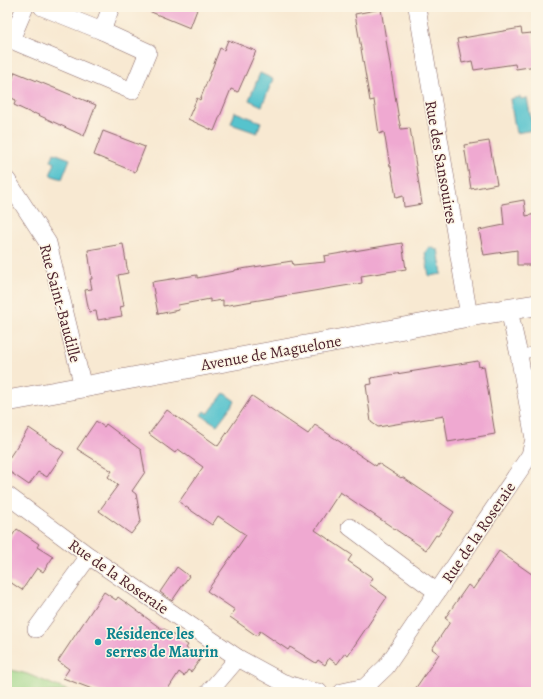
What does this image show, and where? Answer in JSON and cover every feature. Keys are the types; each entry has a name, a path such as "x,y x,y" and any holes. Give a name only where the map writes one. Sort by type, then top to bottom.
{"street":[{"path":"25,7 11,40 132,91 148,52 102,31 42,7"},
{"path":"102,31 111,7"},
{"name":"Rue des Sansouires","path":"416,7 469,316"},
{"name":"Rue Saint-Baudille","path":"7,180 48,243 83,387"},
{"name":"Avenue de Maguelone","path":"7,401 536,305"},
{"name":"Rue de la Roseraie","path":"342,692 366,687 386,667 530,455 534,439 519,355 509,310"},
{"name":"Rue de la Roseraie","path":"7,495 89,556 238,658 282,682 310,691 319,692"},
{"path":"350,527 437,592"},
{"path":"36,629 89,556"},
{"path":"209,692 238,658"}],"lane":[{"path":"519,355 536,351"}],"green space":[{"path":"7,669 27,674 71,692 7,692"}],"water":[{"path":"260,73 273,79 262,106 249,100"},
{"path":"520,97 521,99 527,98 533,130 516,133 510,99"},
{"path":"235,112 261,122 257,133 231,124"},
{"path":"54,153 70,159 62,179 50,175 55,163 51,161"},
{"path":"429,247 436,250 438,249 442,274 429,276 425,252"},
{"path":"224,393 235,401 217,425 201,415 204,411 208,414"}],"building":[{"path":"139,7 198,7 190,28"},
{"path":"381,9 399,120 401,129 410,128 422,204 404,207 403,196 396,198 384,132 379,134 374,100 370,101 355,14"},
{"path":"521,28 522,34 532,33 536,56 536,66 516,69 515,64 474,70 472,61 462,63 457,39"},
{"path":"228,40 256,51 238,92 231,89 214,131 188,119 197,98 200,100 220,48 224,50"},
{"path":"15,72 96,105 84,136 14,105 16,100 7,96 7,93"},
{"path":"103,131 145,147 135,172 94,155"},
{"path":"489,141 497,184 471,189 464,145"},
{"path":"524,200 526,216 536,214 536,265 517,265 517,250 484,255 479,230 504,225 502,204"},
{"path":"402,243 406,269 361,276 362,283 223,306 223,300 210,302 210,299 178,305 179,310 158,314 152,282 197,275 197,278 292,261 293,265 325,262 324,256"},
{"path":"123,244 128,273 118,275 124,306 120,307 122,316 98,320 96,311 89,312 85,290 92,289 88,250"},
{"path":"478,361 479,367 484,366 495,434 448,442 444,416 378,427 371,422 366,385 372,384 371,378"},
{"path":"252,396 308,434 315,425 376,466 378,463 401,478 402,477 454,512 438,536 436,535 426,550 340,492 315,530 352,555 348,561 373,578 369,584 387,597 348,655 345,653 337,664 329,658 325,665 318,660 316,663 290,647 288,650 260,631 257,636 230,617 235,610 207,591 246,535 218,516 212,525 179,502 203,467 178,449 175,453 149,434 167,410 218,446"},
{"path":"96,421 104,427 106,424 141,450 145,472 132,491 136,494 141,521 131,534 99,511 118,485 108,477 112,471 77,449"},
{"path":"29,428 64,452 47,477 38,472 29,485 7,470 7,461"},
{"path":"17,529 39,544 37,547 53,557 43,572 37,568 22,590 7,580 7,543"},
{"path":"499,551 536,577 536,692 413,692 439,654 432,649 450,622 445,618 468,585 473,589"},
{"path":"177,567 189,576 172,601 160,592"},
{"path":"104,592 116,600 118,597 163,630 164,629 188,645 186,648 201,658 191,672 188,670 184,676 179,672 166,692 100,692 63,678 69,669 58,661"}],"place":[{"name":"Résidence les serres de Maurin","path":"98,642"}]}
